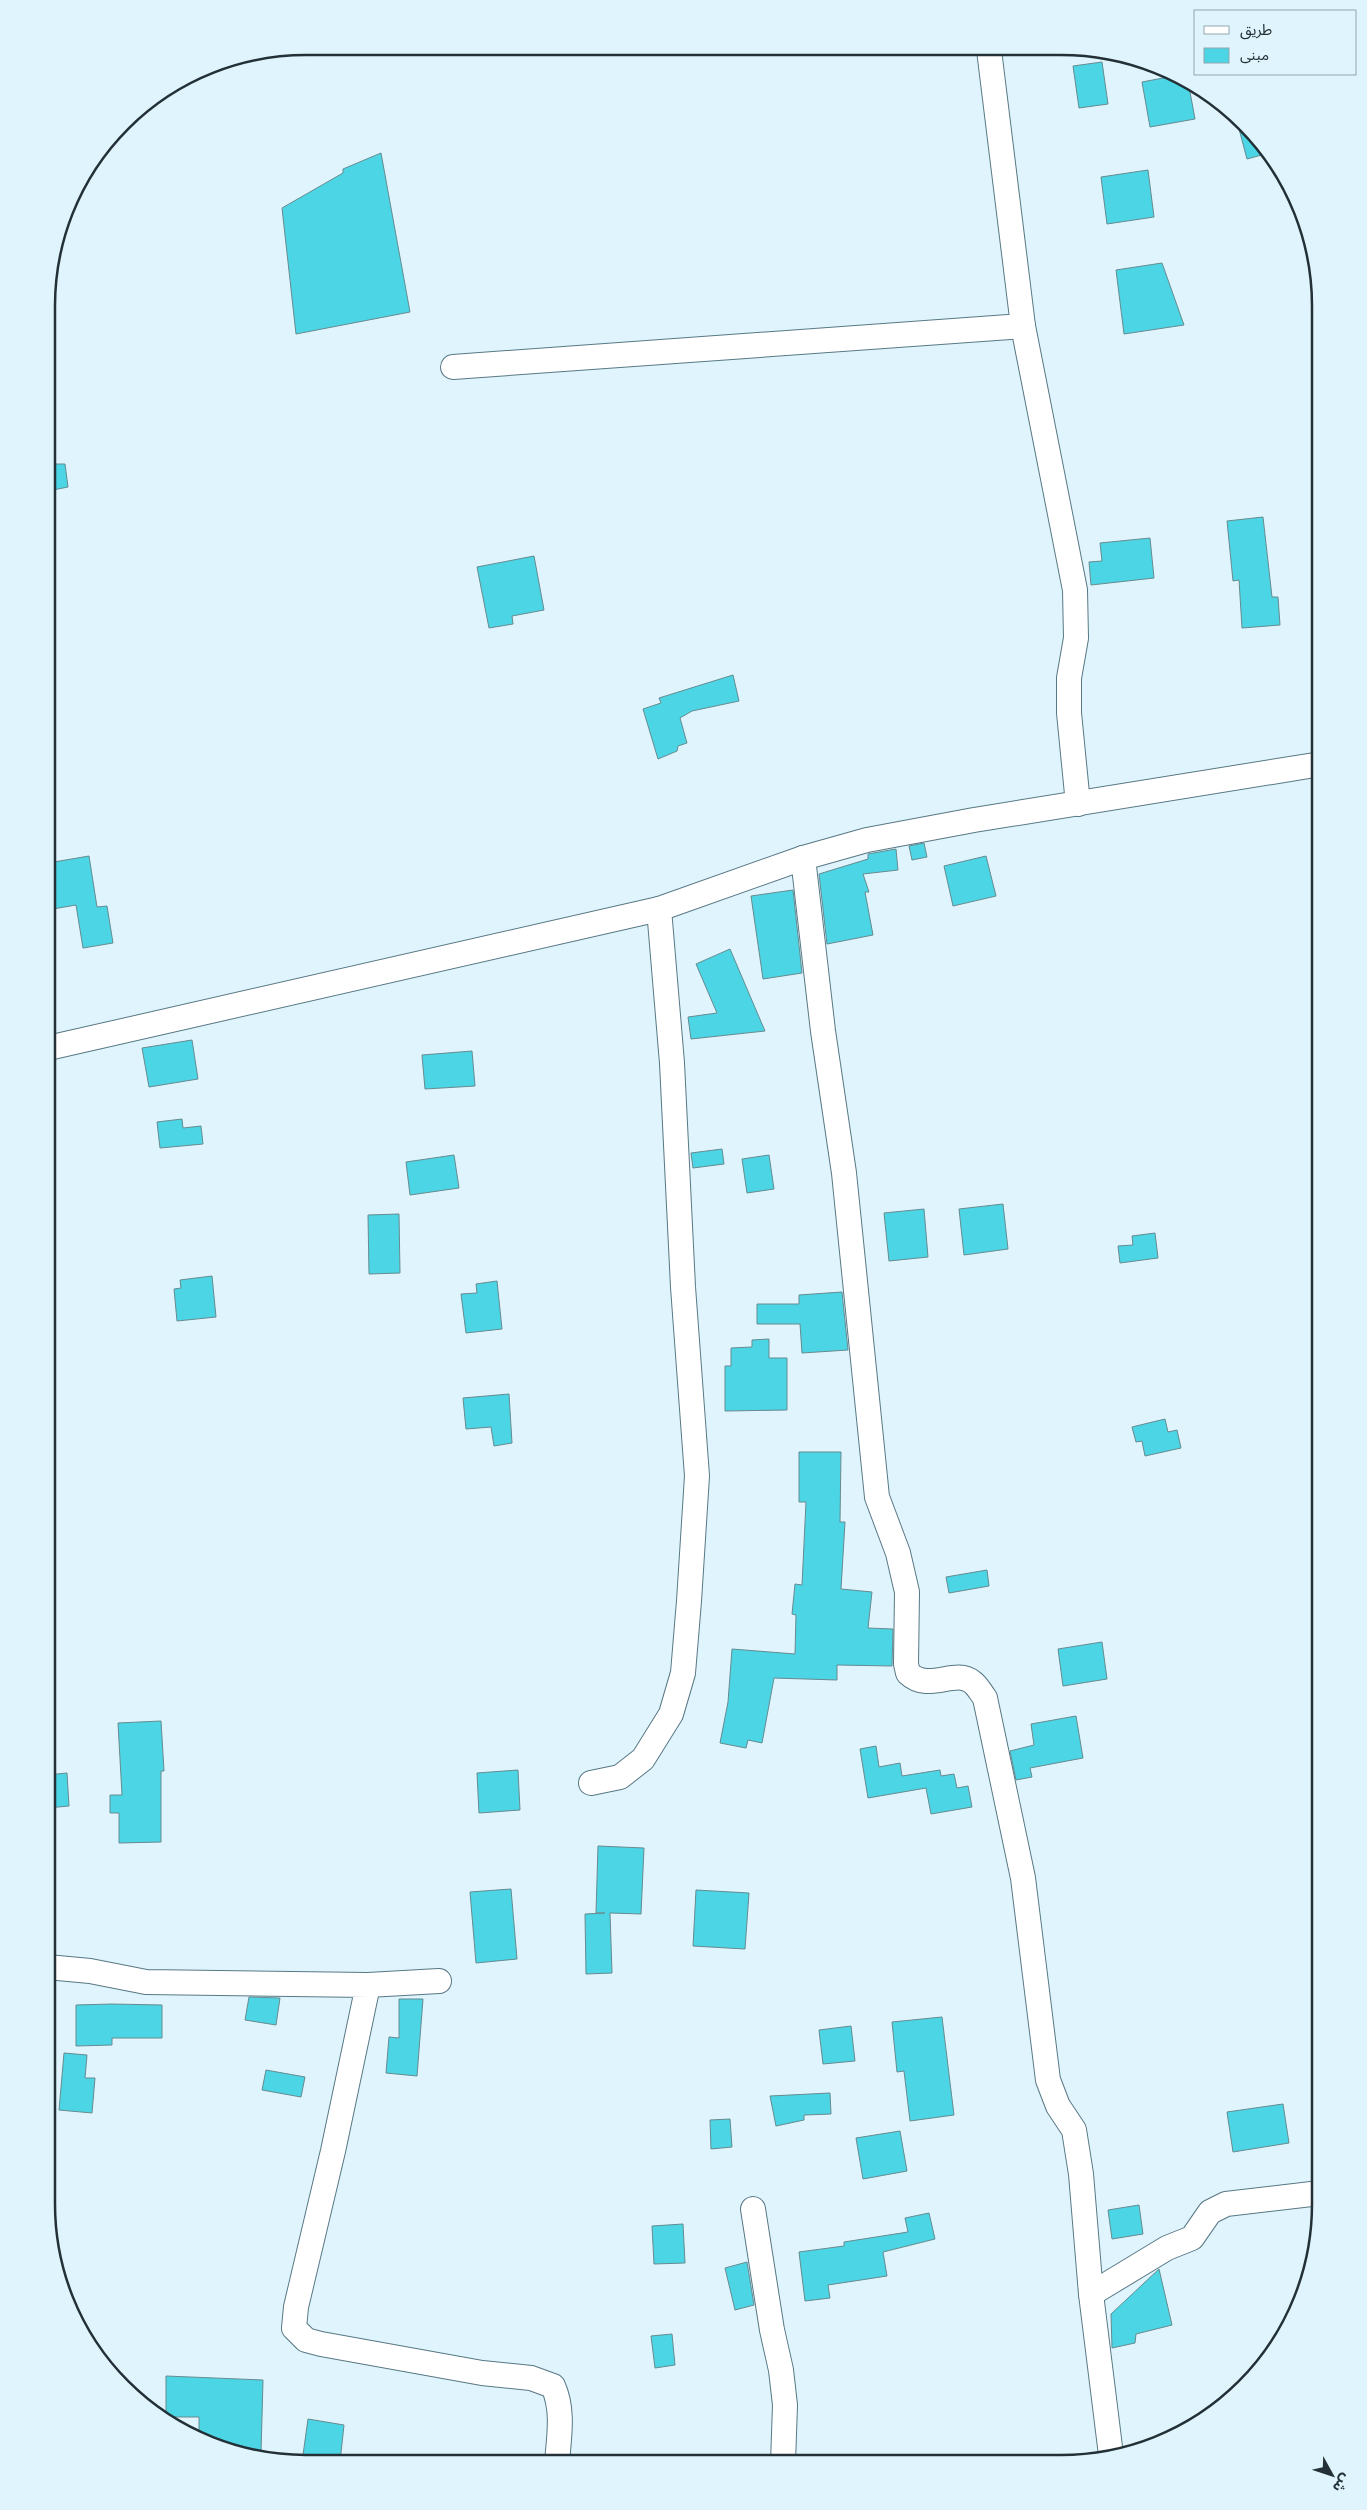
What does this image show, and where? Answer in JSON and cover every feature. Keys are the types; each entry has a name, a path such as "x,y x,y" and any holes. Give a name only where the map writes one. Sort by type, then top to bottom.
{"street":[{"path":"991,55 1023,326 1076,590 1076,638 1069,678 1069,714 1078,804"},
{"path":"453,367 1023,326"},
{"path":"55,1046 659,910 803,858 867,840 974,820 1312,765"},
{"path":"803,858 823,1031 844,1173 877,1497 898,1552 907,1592 908,1673 920,1681 958,1678 972,1681 985,1698 1023,1878 1048,2080 1058,2106 1074,2130 1081,2174 1091,2294 1111,2450"},
{"path":"591,1783 620,1777 643,1759 670,1714 683,1673 689,1600 697,1476 683,1287 672,1063 659,910"},
{"path":"55,1968 90,1971 146,1982 368,1985 439,1981"},
{"path":"368,1985 333,2151 296,2308 294,2328 306,2340 321,2344 482,2373 531,2378 553,2386 559,2399 560,2429 558,2455"},
{"path":"1091,2294 1167,2248 1192,2238 1210,2212 1226,2204 1312,2194"},
{"path":"753,2209 772,2330 781,2370 784,2405 783,2455"}],"building":[{"path":"1102,62 1108,104 1079,108 1073,66"},
{"path":"1165,78 1190,91 1195,119 1150,127 1142,82"},
{"path":"1239,130 1261,155 1247,159"},
{"path":"381,153 410,312 296,334 282,208 343,173 343,169"},
{"path":"1148,170 1154,217 1107,224 1101,177"},
{"path":"1162,263 1184,325 1124,334 1116,270"},
{"path":"55,464 65,464 68,487 55,490"},
{"path":"1263,517 1272,597 1278,597 1280,625 1242,628 1239,580 1233,581 1227,521"},
{"path":"1150,538 1154,578 1091,585 1089,562 1102,561 1100,543"},
{"path":"534,556 544,610 512,616 513,624 489,628 477,567"},
{"path":"733,675 739,701 692,711 680,718 687,743 678,746 677,751 658,759 643,709 661,703 659,698"},
{"path":"924,843 927,857 912,860 909,846"},
{"path":"896,849 898,870 863,874 869,892 865,892 873,935 827,944 819,874 868,859 868,854"},
{"path":"89,856 97,907 107,906 113,943 83,948 76,905 55,909 55,862"},
{"path":"986,856 996,896 953,906 944,866"},
{"path":"793,890 802,973 763,979 751,896"},
{"path":"730,949 765,1031 691,1039 688,1017 717,1013 696,964"},
{"path":"192,1040 198,1079 149,1087 142,1048"},
{"path":"472,1051 475,1086 425,1089 422,1055"},
{"path":"182,1119 183,1128 201,1126 203,1144 160,1148 157,1122"},
{"path":"722,1149 724,1164 693,1168 691,1153"},
{"path":"454,1155 459,1188 410,1195 406,1162"},
{"path":"769,1155 774,1189 747,1193 742,1159"},
{"path":"1003,1204 1008,1249 964,1255 959,1209"},
{"path":"924,1209 928,1257 889,1261 884,1213"},
{"path":"399,1214 400,1273 369,1274 368,1215"},
{"path":"1155,1233 1158,1258 1120,1263 1118,1246 1133,1245 1132,1236"},
{"path":"212,1276 216,1317 177,1321 174,1289 181,1288 180,1280"},
{"path":"497,1281 502,1329 466,1333 461,1294 477,1293 476,1284"},
{"path":"842,1292 848,1350 802,1353 800,1324 757,1324 757,1304 799,1304 799,1295"},
{"path":"769,1339 769,1358 787,1358 787,1410 725,1411 725,1366 731,1366 731,1348 752,1347 752,1340"},
{"path":"509,1394 512,1443 494,1446 491,1427 466,1429 463,1398"},
{"path":"1165,1419 1168,1432 1177,1430 1181,1448 1145,1456 1142,1441 1136,1442 1132,1427"},
{"path":"799,1452 841,1452 840,1522 845,1522 841,1589 872,1592 868,1628 893,1629 892,1666 837,1665 837,1680 774,1678 762,1743 748,1740 746,1748 720,1743 728,1702 732,1649 795,1654 796,1615 792,1614 795,1584 802,1585 806,1502 799,1502"},
{"path":"987,1570 989,1586 949,1593 946,1577"},
{"path":"1102,1642 1107,1679 1063,1686 1058,1649"},
{"path":"1076,1716 1083,1758 1030,1768 1032,1777 1016,1780 1010,1751 1034,1745 1031,1724"},
{"path":"161,1721 164,1771 161,1771 161,1842 119,1843 119,1813 110,1813 110,1795 122,1795 118,1723"},
{"path":"876,1746 879,1767 900,1763 902,1776 940,1770 941,1776 954,1774 957,1788 968,1786 972,1807 931,1814 926,1788 868,1798 860,1749"},
{"path":"518,1770 520,1810 479,1813 477,1773"},
{"path":"67,1773 69,1806 55,1807 55,1774"},
{"path":"598,1846 644,1848 641,1914 610,1913 612,1973 586,1974 585,1914 605,1913 596,1913"},
{"path":"511,1889 517,1959 476,1963 470,1892"},
{"path":"696,1890 749,1893 745,1949 693,1946"},
{"path":"249,1997 280,1998 276,2025 245,2020"},
{"path":"399,1999 423,1999 417,2076 386,2073 389,2037 399,2038"},
{"path":"76,2005 162,2005 162,2038 112,2038 112,2045 76,2046"},
{"path":"942,2017 954,2115 910,2121 904,2071 897,2072 892,2022"},
{"path":"851,2026 855,2061 823,2064 819,2030"},
{"path":"64,2053 87,2055 85,2078 95,2078 92,2113 59,2110"},
{"path":"266,2070 305,2077 301,2097 262,2090"},
{"path":"830,2093 831,2114 804,2115 804,2120 776,2126 770,2096"},
{"path":"1283,2104 1289,2143 1233,2152 1227,2112"},
{"path":"730,2119 732,2147 711,2149 710,2120"},
{"path":"900,2131 907,2171 863,2179 856,2138"},
{"path":"1139,2205 1143,2234 1112,2239 1108,2210"},
{"path":"929,2213 935,2239 883,2252 887,2276 828,2285 830,2298 805,2301 799,2252 844,2246 844,2242 908,2232 905,2218"},
{"path":"683,2224 685,2263 654,2264 652,2226"},
{"path":"747,2262 754,2305 735,2310 725,2268"},
{"path":"1159,2269 1172,2325 1136,2334 1135,2343 1112,2348 1111,2314"},
{"path":"672,2334 675,2365 655,2368 651,2336"},
{"path":"166,2376 263,2380 261,2451 226,2442 199,2431 199,2417 174,2417 166,2412"},
{"path":"308,2419 344,2425 341,2455 303,2455"}]}
